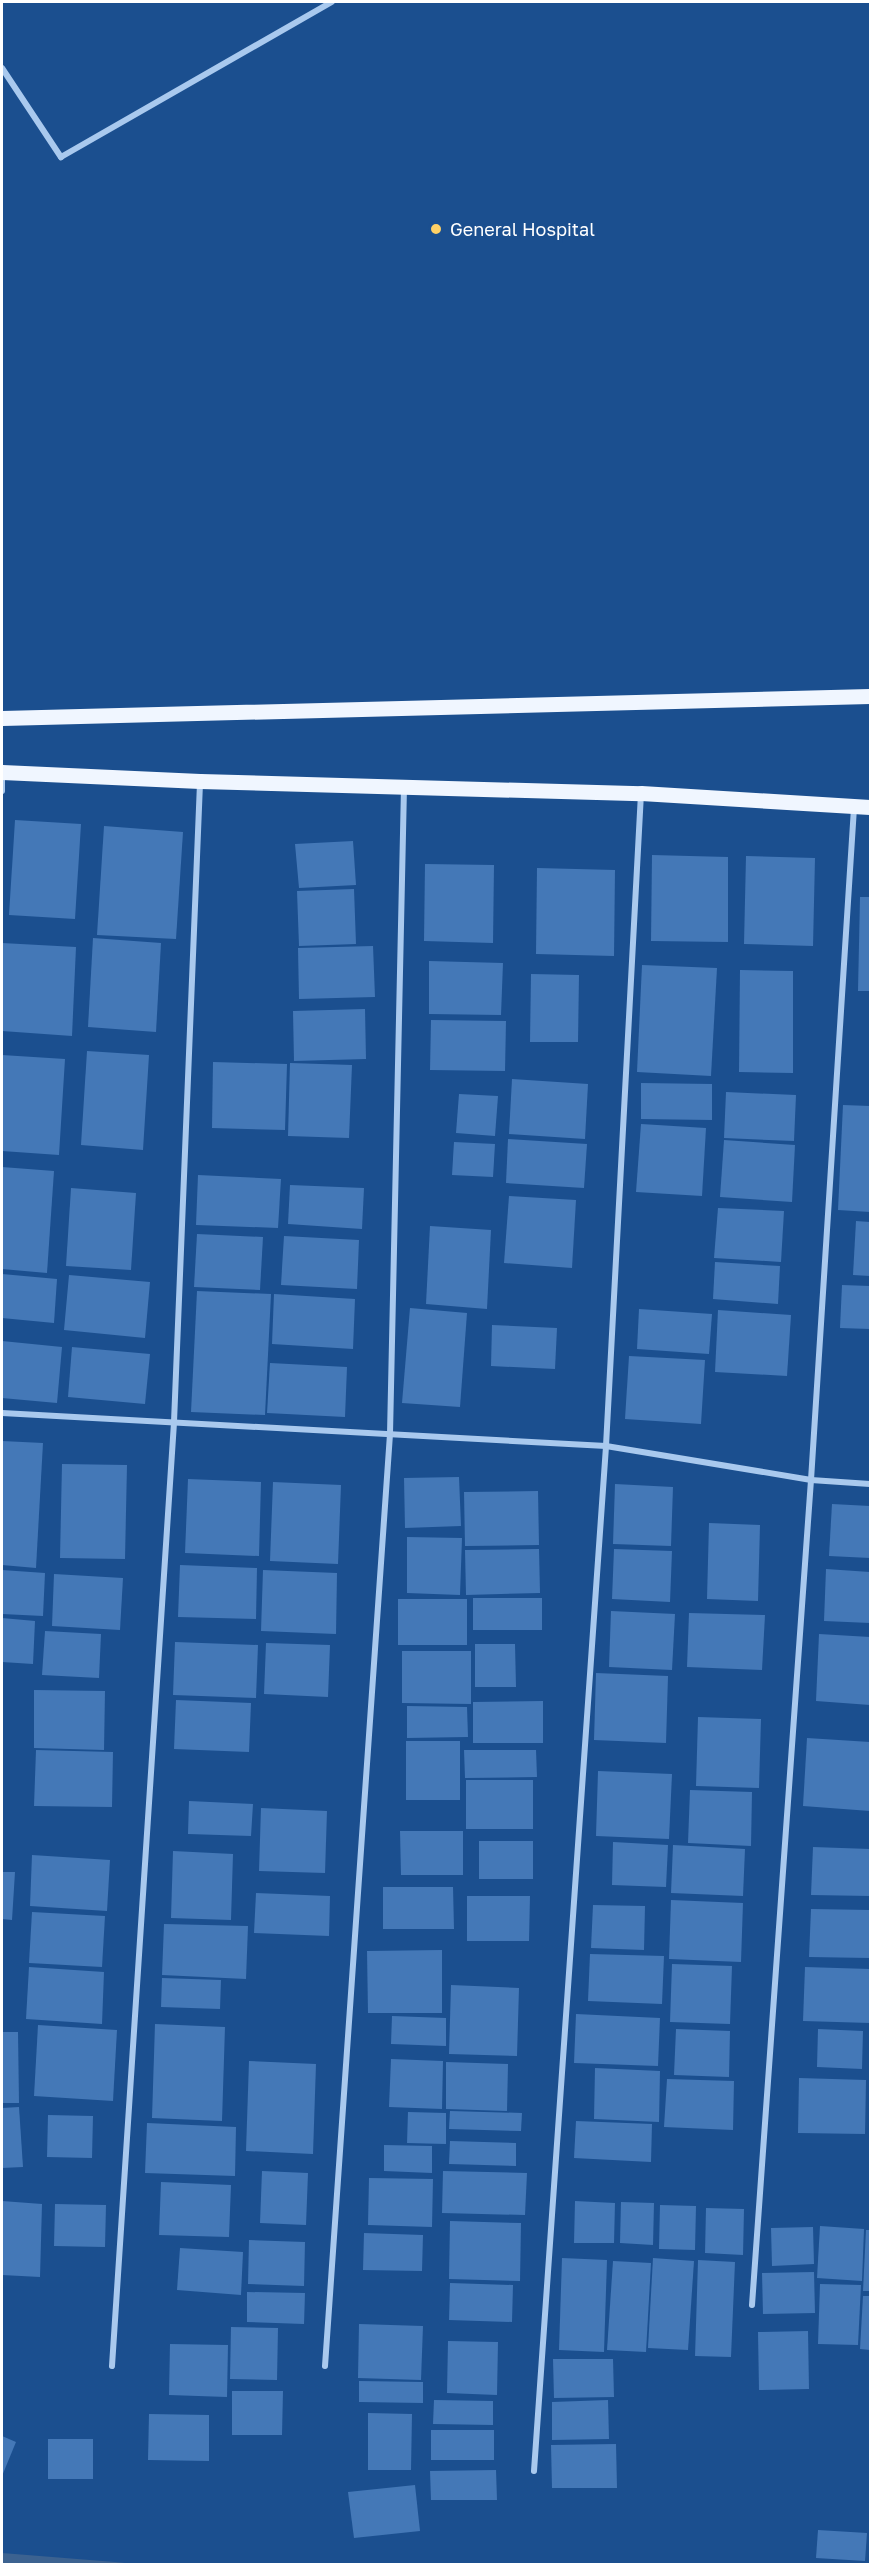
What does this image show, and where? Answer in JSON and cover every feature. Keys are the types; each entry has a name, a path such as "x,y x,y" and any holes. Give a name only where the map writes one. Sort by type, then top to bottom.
{"main road":[{"path":"2,718 870,696"},
{"path":"2,772 404,788 641,793 870,807"}],"street":[{"path":"2,68 61,157 332,2"},
{"path":"2,772 2,790"},
{"path":"112,2366 174,1422 200,781"},
{"path":"325,2366 390,1434 404,788"},
{"path":"534,2471 606,1446 641,793"},
{"path":"752,2305 812,1480 854,807"},
{"path":"2,1413 606,1446 812,1480 870,1484"}],"water":[{"path":"2,2553 115,2562 135,2564 2,2564"}],"building":[{"path":"15,820 81,824 75,919 9,915"},
{"path":"104,826 183,832 176,939 97,935"},
{"path":"353,841 356,885 299,888 295,844"},
{"path":"652,855 728,857 728,942 651,941"},
{"path":"746,856 815,858 813,946 744,944"},
{"path":"425,864 494,865 493,943 424,941"},
{"path":"537,868 615,870 614,956 536,954"},
{"path":"354,889 356,944 299,946 297,891"},
{"path":"860,897 870,897 870,991 858,991"},
{"path":"93,938 161,943 156,1032 88,1027"},
{"path":"2,943 76,947 72,1036 2,1031"},
{"path":"373,946 375,997 299,999 298,948"},
{"path":"429,961 503,963 501,1015 429,1014"},
{"path":"642,965 717,968 711,1076 637,1072"},
{"path":"740,970 793,971 793,1073 739,1072"},
{"path":"531,974 579,975 578,1042 530,1042"},
{"path":"365,1009 366,1059 294,1061 293,1011"},
{"path":"431,1020 506,1021 505,1071 430,1070"},
{"path":"87,1051 149,1055 143,1150 81,1145"},
{"path":"2,1055 65,1059 59,1155 2,1151"},
{"path":"213,1062 287,1064 285,1130 212,1128"},
{"path":"290,1063 352,1065 349,1138 288,1136"},
{"path":"512,1079 588,1084 585,1139 509,1134"},
{"path":"641,1083 712,1084 712,1120 641,1119"},
{"path":"726,1092 796,1095 794,1141 724,1138"},
{"path":"459,1094 498,1096 495,1136 456,1133"},
{"path":"843,1105 870,1106 870,1212 838,1210"},
{"path":"641,1124 706,1128 702,1196 636,1192"},
{"path":"508,1139 587,1144 584,1188 506,1183"},
{"path":"724,1140 795,1145 792,1202 720,1197"},
{"path":"454,1142 495,1144 493,1177 452,1175"},
{"path":"2,1167 54,1171 47,1273 2,1269"},
{"path":"198,1175 281,1179 278,1228 196,1225"},
{"path":"290,1185 364,1188 362,1229 288,1224"},
{"path":"71,1188 136,1193 131,1270 66,1266"},
{"path":"509,1196 576,1200 572,1268 504,1263"},
{"path":"718,1208 784,1211 781,1262 714,1258"},
{"path":"856,1221 870,1222 870,1276 853,1275"},
{"path":"430,1226 491,1230 487,1309 426,1304"},
{"path":"197,1234 263,1237 260,1290 194,1287"},
{"path":"284,1236 359,1240 357,1289 281,1285"},
{"path":"715,1262 780,1266 778,1304 713,1299"},
{"path":"2,1274 57,1279 54,1323 2,1318"},
{"path":"69,1275 150,1282 145,1338 64,1330"},
{"path":"842,1285 870,1286 870,1329 840,1328"},
{"path":"197,1291 271,1294 265,1415 191,1412"},
{"path":"274,1294 355,1299 353,1349 272,1344"},
{"path":"410,1308 467,1313 460,1407 402,1403"},
{"path":"639,1309 712,1314 709,1354 637,1349"},
{"path":"718,1310 791,1315 787,1376 715,1372"},
{"path":"492,1325 557,1328 555,1369 491,1366"},
{"path":"2,1341 62,1347 57,1403 2,1398"},
{"path":"72,1347 150,1354 145,1404 68,1397"},
{"path":"629,1356 705,1360 701,1424 625,1419"},
{"path":"270,1363 347,1367 345,1417 267,1413"},
{"path":"2,1441 43,1443 36,1568 2,1565"},
{"path":"62,1464 127,1465 125,1559 60,1558"},
{"path":"459,1477 461,1526 405,1528 404,1478"},
{"path":"188,1479 261,1482 259,1556 185,1553"},
{"path":"273,1482 341,1485 338,1564 270,1561"},
{"path":"615,1484 673,1487 671,1546 613,1544"},
{"path":"538,1491 539,1545 465,1546 464,1492"},
{"path":"832,1504 870,1506 870,1558 829,1556"},
{"path":"709,1523 760,1525 758,1601 707,1599"},
{"path":"407,1537 462,1538 460,1595 407,1593"},
{"path":"539,1549 540,1593 466,1595 465,1550"},
{"path":"614,1549 672,1551 670,1602 612,1599"},
{"path":"180,1565 257,1568 256,1619 178,1617"},
{"path":"826,1569 870,1572 870,1623 824,1621"},
{"path":"2,1570 45,1573 43,1616 2,1614"},
{"path":"263,1570 337,1573 336,1634 261,1631"},
{"path":"54,1574 123,1578 120,1630 52,1626"},
{"path":"473,1598 542,1598 542,1630 473,1630"},
{"path":"398,1599 467,1599 467,1645 398,1645"},
{"path":"611,1611 675,1614 672,1670 609,1667"},
{"path":"689,1613 765,1615 762,1670 687,1667"},
{"path":"2,1618 35,1621 33,1664 2,1662"},
{"path":"45,1631 101,1634 99,1678 42,1675"},
{"path":"819,1634 870,1637 870,1705 816,1701"},
{"path":"175,1642 258,1645 256,1698 173,1695"},
{"path":"266,1643 330,1645 328,1697 264,1694"},
{"path":"475,1644 515,1644 516,1687 475,1687"},
{"path":"402,1651 471,1651 471,1704 402,1703"},
{"path":"596,1673 668,1676 666,1743 594,1740"},
{"path":"34,1690 105,1691 104,1750 34,1748"},
{"path":"176,1700 251,1703 249,1752 174,1749"},
{"path":"543,1701 543,1743 473,1743 473,1702"},
{"path":"407,1706 467,1707 468,1737 407,1738"},
{"path":"698,1717 761,1719 759,1788 696,1786"},
{"path":"807,1738 870,1742 870,1811 803,1806"},
{"path":"406,1741 460,1741 460,1800 406,1800"},
{"path":"36,1750 113,1752 112,1807 34,1806"},
{"path":"464,1750 536,1750 537,1777 465,1778"},
{"path":"598,1771 672,1774 669,1839 596,1836"},
{"path":"466,1780 533,1780 533,1829 466,1829"},
{"path":"690,1790 752,1792 751,1846 688,1843"},
{"path":"189,1801 253,1804 251,1836 188,1834"},
{"path":"261,1808 327,1811 325,1873 259,1871"},
{"path":"400,1831 463,1831 463,1875 401,1875"},
{"path":"479,1841 533,1841 533,1879 479,1879"},
{"path":"613,1842 668,1845 666,1887 612,1885"},
{"path":"673,1845 745,1849 743,1896 671,1893"},
{"path":"813,1847 870,1849 870,1896 811,1895"},
{"path":"173,1851 233,1854 231,1920 171,1918"},
{"path":"32,1855 110,1860 107,1911 30,1906"},
{"path":"2,1872 15,1872 12,1920 2,1919"},
{"path":"383,1887 453,1887 454,1929 383,1929"},
{"path":"256,1893 330,1896 329,1936 254,1933"},
{"path":"467,1896 530,1896 529,1941 467,1941"},
{"path":"671,1900 743,1903 741,1962 669,1959"},
{"path":"593,1905 645,1906 644,1950 591,1948"},
{"path":"811,1909 870,1910 870,1958 809,1957"},
{"path":"32,1912 105,1916 102,1967 29,1963"},
{"path":"164,1924 248,1926 246,1979 162,1975"},
{"path":"442,1950 442,2013 368,2013 367,1951"},
{"path":"590,1954 664,1956 662,2004 588,2001"},
{"path":"672,1964 732,1966 730,2024 670,2022"},
{"path":"29,1967 104,1972 102,2024 26,2019"},
{"path":"805,1967 870,1969 870,2023 803,2021"},
{"path":"162,1978 221,1980 220,2009 161,2007"},
{"path":"451,1985 519,1988 517,2056 449,2054"},
{"path":"576,2014 660,2018 658,2066 574,2063"},
{"path":"392,2016 446,2018 446,2046 391,2044"},
{"path":"155,2024 225,2027 222,2121 152,2118"},
{"path":"38,2025 117,2030 113,2101 34,2096"},
{"path":"676,2029 730,2031 729,2077 674,2075"},
{"path":"818,2029 863,2031 862,2069 817,2067"},
{"path":"2,2032 18,2032 19,2103 2,2103"},
{"path":"391,2059 443,2061 442,2109 389,2107"},
{"path":"249,2061 316,2064 313,2154 246,2151"},
{"path":"446,2062 508,2064 507,2111 446,2109"},
{"path":"595,2068 660,2071 659,2122 594,2119"},
{"path":"799,2078 866,2080 865,2134 798,2133"},
{"path":"667,2079 734,2081 733,2130 664,2127"},
{"path":"19,2107 23,2167 2,2168 2,2108"},
{"path":"450,2111 522,2113 521,2131 449,2129"},
{"path":"408,2112 446,2113 446,2144 407,2143"},
{"path":"48,2115 93,2116 92,2158 47,2157"},
{"path":"576,2121 652,2124 651,2162 574,2158"},
{"path":"147,2123 236,2127 235,2176 145,2173"},
{"path":"450,2141 516,2143 516,2166 449,2164"},
{"path":"384,2145 432,2146 432,2173 384,2171"},
{"path":"262,2171 308,2173 306,2225 260,2223"},
{"path":"443,2171 527,2173 525,2215 442,2213"},
{"path":"369,2178 433,2179 432,2227 368,2225"},
{"path":"161,2182 231,2185 229,2237 159,2235"},
{"path":"2,2201 42,2204 40,2277 2,2275"},
{"path":"575,2201 615,2203 614,2243 574,2243"},
{"path":"621,2202 654,2203 653,2245 620,2243"},
{"path":"55,2204 106,2205 105,2247 54,2246"},
{"path":"660,2205 696,2206 695,2250 659,2249"},
{"path":"706,2208 744,2209 743,2255 705,2253"},
{"path":"450,2221 521,2223 520,2281 449,2279"},
{"path":"820,2226 864,2229 862,2281 817,2278"},
{"path":"813,2227 814,2264 772,2266 771,2228"},
{"path":"866,2230 870,2230 870,2291 863,2291"},
{"path":"364,2233 423,2235 422,2271 363,2270"},
{"path":"249,2240 305,2242 304,2286 248,2284"},
{"path":"180,2248 243,2252 241,2295 177,2290"},
{"path":"562,2258 607,2260 604,2352 559,2350"},
{"path":"653,2258 694,2261 688,2350 648,2348"},
{"path":"698,2260 735,2262 731,2357 695,2356"},
{"path":"613,2261 651,2263 646,2352 607,2350"},
{"path":"814,2272 815,2313 763,2314 762,2273"},
{"path":"450,2283 513,2285 512,2322 449,2320"},
{"path":"820,2284 861,2285 858,2345 818,2344"},
{"path":"247,2292 305,2293 304,2324 247,2322"},
{"path":"863,2296 870,2296 870,2350 860,2349"},
{"path":"359,2324 423,2326 421,2380 358,2378"},
{"path":"231,2327 278,2328 277,2380 230,2379"},
{"path":"808,2331 809,2389 759,2390 758,2332"},
{"path":"448,2341 498,2342 497,2395 447,2393"},
{"path":"170,2344 228,2345 227,2397 169,2395"},
{"path":"553,2359 613,2359 614,2397 554,2398"},
{"path":"359,2381 423,2382 423,2403 359,2402"},
{"path":"232,2391 283,2391 282,2435 232,2435"},
{"path":"434,2400 493,2401 493,2425 433,2424"},
{"path":"608,2400 609,2439 552,2440 552,2402"},
{"path":"368,2413 412,2414 411,2470 368,2470"},
{"path":"149,2414 209,2415 209,2461 148,2460"},
{"path":"431,2430 494,2430 494,2460 431,2460"},
{"path":"2,2436 16,2442 2,2476"},
{"path":"48,2439 93,2439 93,2479 48,2479"},
{"path":"616,2444 617,2488 552,2488 551,2445"},
{"path":"496,2470 497,2500 431,2500 430,2471"},
{"path":"415,2485 420,2531 354,2538 348,2492"},
{"path":"818,2530 867,2533 865,2561 816,2558"}],"place":[{"name":"General Hospital","path":"436,229"}]}
